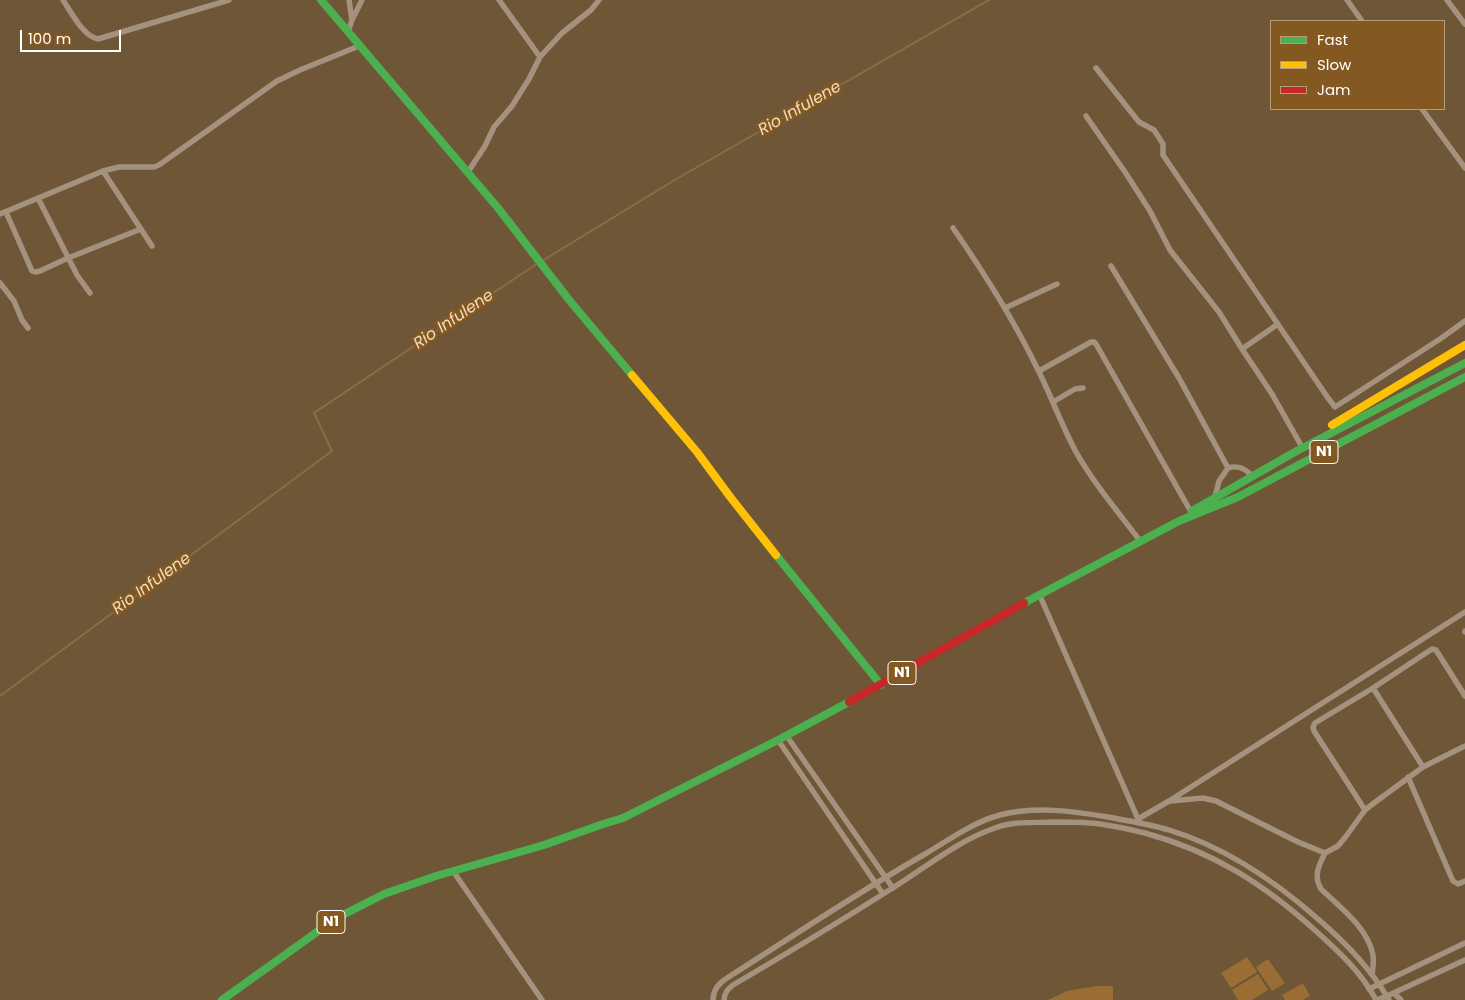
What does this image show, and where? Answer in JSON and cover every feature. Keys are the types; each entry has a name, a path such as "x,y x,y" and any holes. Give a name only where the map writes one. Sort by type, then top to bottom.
{"main road":[{"path":"321,0 498,208 570,301 697,452 881,685"},
{"path":"1304,447 1318,433 1465,345"},
{"name":"N1","path":"1180,521 1215,497 1304,447 1465,363"},
{"name":"N1","path":"222,1000 350,910 392,892 453,871 565,839 609,821 623,818 778,740 881,685 1009,612 1180,521 1238,497 1465,377"}],"street":[{"path":"63,0 85,32 91,38 98,39 229,0"},
{"path":"349,0 352,20"},
{"path":"348,32 362,0"},
{"path":"499,0 540,57"},
{"path":"468,172 485,146 494,127 512,106 529,79 540,57 562,33 591,10 598,0"},
{"path":"1347,0 1361,20"},
{"path":"1447,0 1465,24"},
{"path":"140,228 35,272 32,271 3,213 103,172 119,168 154,167 159,165 277,81 359,46"},
{"path":"1096,68 1139,122 1154,130 1164,144 1163,155 1343,419"},
{"path":"1423,110 1465,168"},
{"path":"1086,116 1150,211 1170,250 1219,312 1304,447"},
{"path":"103,172 152,246"},
{"path":"38,198 77,275 90,293"},
{"path":"953,228 1005,308 1039,371 1076,452 1107,498 1141,542"},
{"path":"1112,266 1179,378 1228,468"},
{"path":"0,283 14,301 22,320 28,328"},
{"path":"1005,308 1057,284"},
{"path":"1335,406 1465,321"},
{"path":"1242,349 1278,324"},
{"path":"1039,371 1094,342 1191,512"},
{"path":"1053,402 1075,389 1083,388"},
{"path":"1215,497 1219,481 1228,468 1240,467 1248,471 1252,476"},
{"path":"1040,596 1138,821"},
{"path":"1138,821 1465,612"},
{"path":"1365,810 1314,731 1315,723 1434,649 1465,696"},
{"path":"1373,688 1423,766"},
{"path":"786,735 893,888"},
{"path":"778,740 883,894"},
{"path":"1372,975 1374,957 1369,940 1362,929 1321,889 1317,882 1317,871 1320,863 1326,853 1338,846 1365,810 1423,766 1465,746"},
{"path":"1408,777 1453,881 1458,884 1465,881"},
{"path":"1169,802 1202,798 1216,801 1298,842 1326,853"},
{"path":"713,1000 716,988 721,982 875,883 955,836 999,815 1026,811 1085,812 1138,821 1169,829 1192,838 1245,863 1304,907 1336,934 1379,983 1388,998"},
{"path":"724,1000 727,990 733,985 968,840 995,828 1021,823 1091,822 1133,830 1196,850 1262,886 1296,913 1328,941 1364,980 1376,1000 1388,998 1394,993 1465,960"},
{"path":"453,871 542,1000"},
{"path":"1370,989 1465,943"},
{"path":"1394,993 1401,1000"}],"shaded area":[{"path":"1247,957 1257,972 1231,988 1221,973"},
{"path":"1268,959 1285,983 1272,991 1256,967"},
{"path":"1258,974 1268,990 1252,1000 1238,1000 1232,990"},
{"path":"1303,983 1310,996 1303,1000 1285,1000 1282,995"},
{"path":"1097,986 1113,986 1113,1000 1048,1000 1067,991"}],"waterway":[{"name":"Rio Infulene","path":"542,261 673,181 989,0"},
{"name":"Rio Infulene","path":"0,696 332,451 314,413 538,263"}],"traffic: fast":[{"path":"321,0 498,208 570,301 632,375"},
{"path":"1192,511 1293,453 1465,363"},
{"path":"1024,603 1179,521 1238,497 1465,377"},
{"path":"776,555 881,685"},
{"path":"222,1000 335,919 384,894 436,876 544,845 623,818 849,702"}],"traffic: slow":[{"path":"1332,425 1465,345"},
{"path":"632,375 697,452 776,555"}],"traffic: jam":[{"path":"849,702 1024,603"}]}
